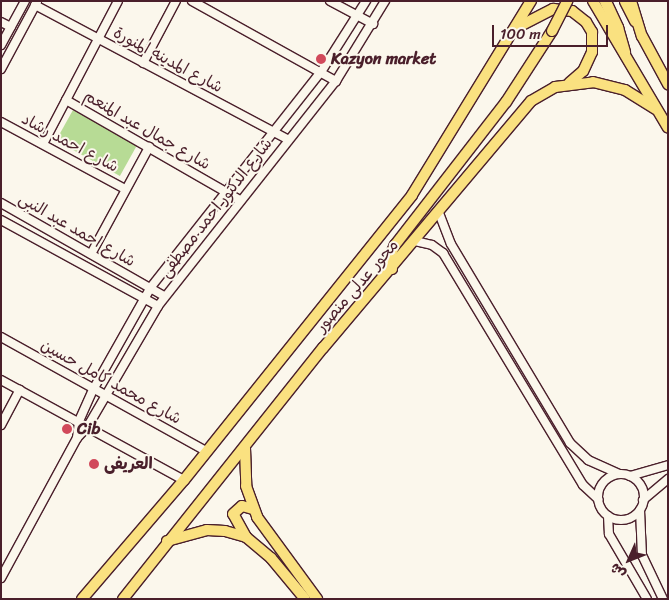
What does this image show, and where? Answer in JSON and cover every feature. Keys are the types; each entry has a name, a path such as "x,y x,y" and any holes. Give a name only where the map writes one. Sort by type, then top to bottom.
{"highway":[{"path":"605,1 624,52"},
{"path":"625,1 636,22"}],"main road":[{"name":"محور عدلى منصور","path":"82,599 184,480 412,195 530,1"},
{"path":"392,269 390,256 395,245 506,102 552,31 567,1"},
{"path":"593,1 668,128"},
{"path":"632,1 636,22 668,84"},
{"path":"513,30 553,9 572,11 582,18 592,32 592,52 583,71 568,84"},
{"name":"محور عدلى منصور","path":"122,599 166,542 439,213 524,107 546,91 568,84 593,82 614,86 656,109"},
{"path":"244,448 246,486 253,509 266,533 318,599"},
{"path":"253,509 242,506 233,514 246,537 271,558 305,599"},
{"path":"166,542 207,530 225,531 246,537"}],"street":[{"path":"1,45 25,1"},
{"path":"42,144 118,1"},
{"path":"143,62 176,1"},
{"path":"192,1 336,81"},
{"path":"330,1 372,24"},
{"name":"شارع الدكتور احمد مصطفى","path":"77,438 79,421 94,388 144,298 321,72 366,1"},
{"name":"شارع الدكتور احمد مصطفى","path":"1,578 77,438 88,426 164,296 287,139 336,81 372,24 384,1"},
{"path":"1,68 36,3"},
{"name":"شارع المدينه المنورة","path":"36,3 287,139"},
{"path":"1,22 11,27"},
{"name":"شارع جمال عبد المنعم","path":"66,100 240,200"},
{"name":"شارع احمد رشاد","path":"1,122 125,189"},
{"path":"91,254 149,146"},
{"name":"شارع احمد عبد النبى","path":"1,202 164,296"},
{"path":"439,213 448,237 570,443 588,460 619,474 630,476 668,465"},
{"name":"شارع احمد عبد النبى","path":"1,220 158,306"},
{"path":"436,247 441,239 448,237"},
{"path":"415,242 436,247 583,485 598,499 608,516 609,534 647,599"},
{"name":"شارع محمد كامل حسين","path":"1,337 206,451"},
{"path":"1,380 184,480"},
{"path":"1,426 20,390"},
{"path":"598,499 605,480 619,474"},
{"path":"630,476 641,486 643,500 640,510 642,555 662,599"},
{"path":"643,500 668,479"},
{"path":"608,516 623,520 640,510"}],"green space":[{"path":"73,110 137,145 120,176 56,141"}],"place":[{"name":"Kazyon market","path":"321,59"},
{"name":"Cib","path":"67,429"},
{"name":"العريفى","path":"94,464"}]}
